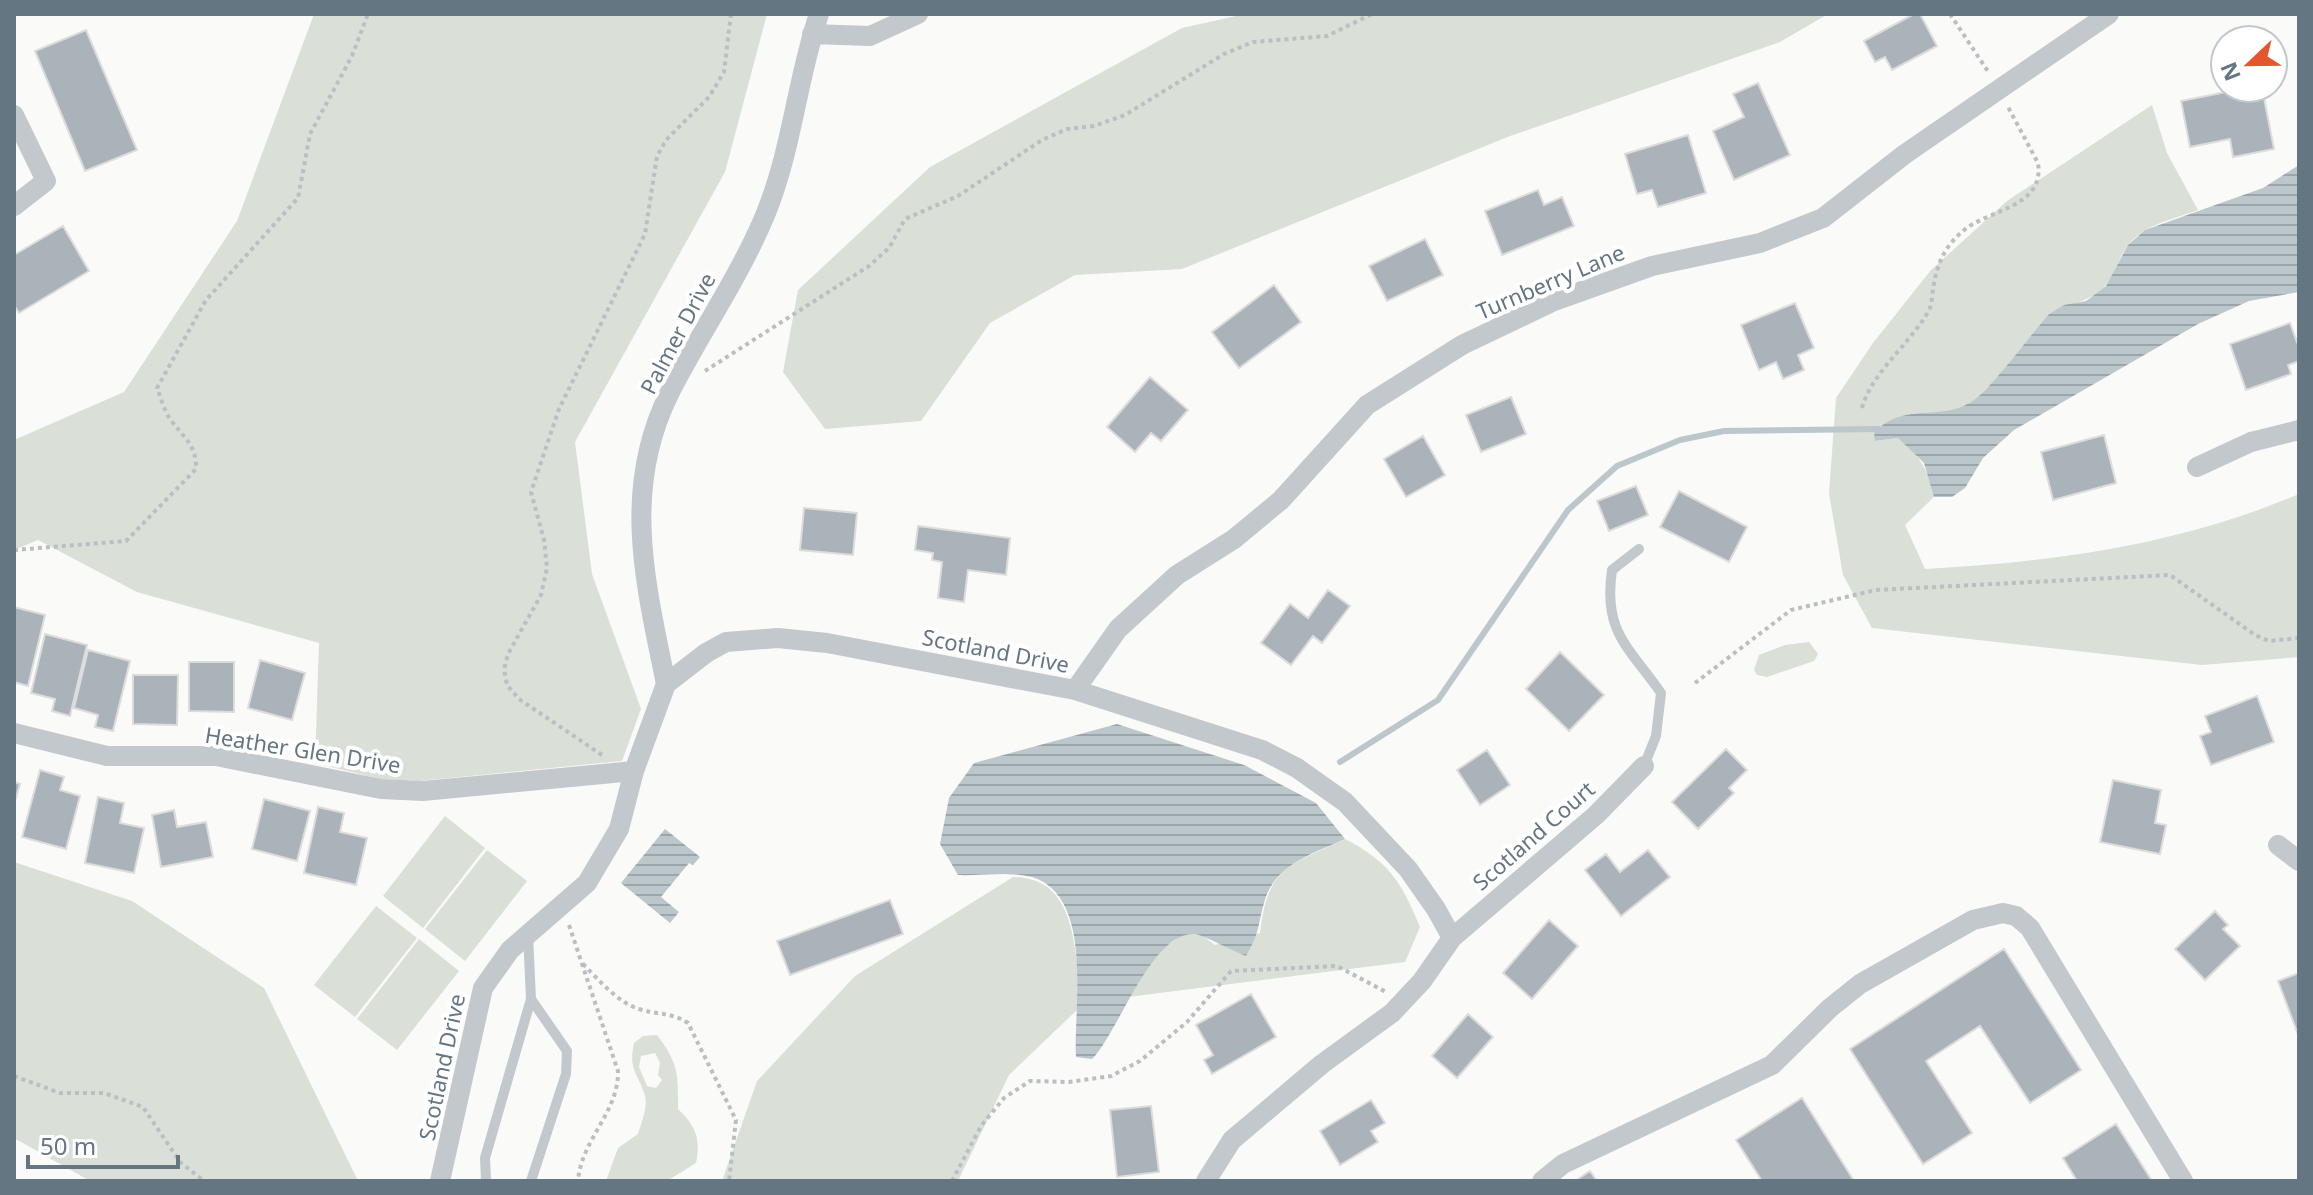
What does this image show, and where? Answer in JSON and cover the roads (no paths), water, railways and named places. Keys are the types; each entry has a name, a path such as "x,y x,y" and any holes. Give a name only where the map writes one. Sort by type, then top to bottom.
{"street":[{"name":"Palmer Drive","path":"666,684 643,565 640,520 652,439 677,380 768,210 783,162 819,14"},
{"path":"812,34 870,36 918,14"},
{"name":"Turnberry Lane","path":"1075,690 1118,629 1177,575 1234,539 1281,500 1367,405 1462,345 1554,301 1652,266 1760,243 1823,218 1905,154 2109,14"},
{"path":"14,115 46,181 14,206"},
{"path":"2197,467 2251,442 2299,430"},
{"name":"Scotland Drive","path":"440,1181 483,988 510,950 587,883 619,829 628,771 666,684 706,653 726,642 778,638 827,643 1075,690 1262,750 1326,786 1408,869 1452,938"},
{"name":"Heather Glen Drive","path":"14,733 107,756 216,756 381,789 423,791 628,771"},
{"name":"Scotland Court","path":"1452,938 1596,815 1644,766"},
{"path":"2278,845 2299,861"},
{"path":"1542,1181 1563,1164 1772,1065 1860,984 1973,920 2003,913 2016,916 2030,928 2183,1181"},
{"path":"1206,1181 1232,1140 1402,1002 1452,938"}],"lane":[{"path":"1639,549 1612,570 1608,598 1616,634 1661,693 1656,736 1644,766"},
{"path":"486,1181 485,1158 531,999 528,935"},
{"path":"531,999 567,1051 566,1074 531,1181"}],"waterway":[{"path":"1340,762 1438,700 1568,510 1617,466 1680,440 1724,431 1878,429"}]}
